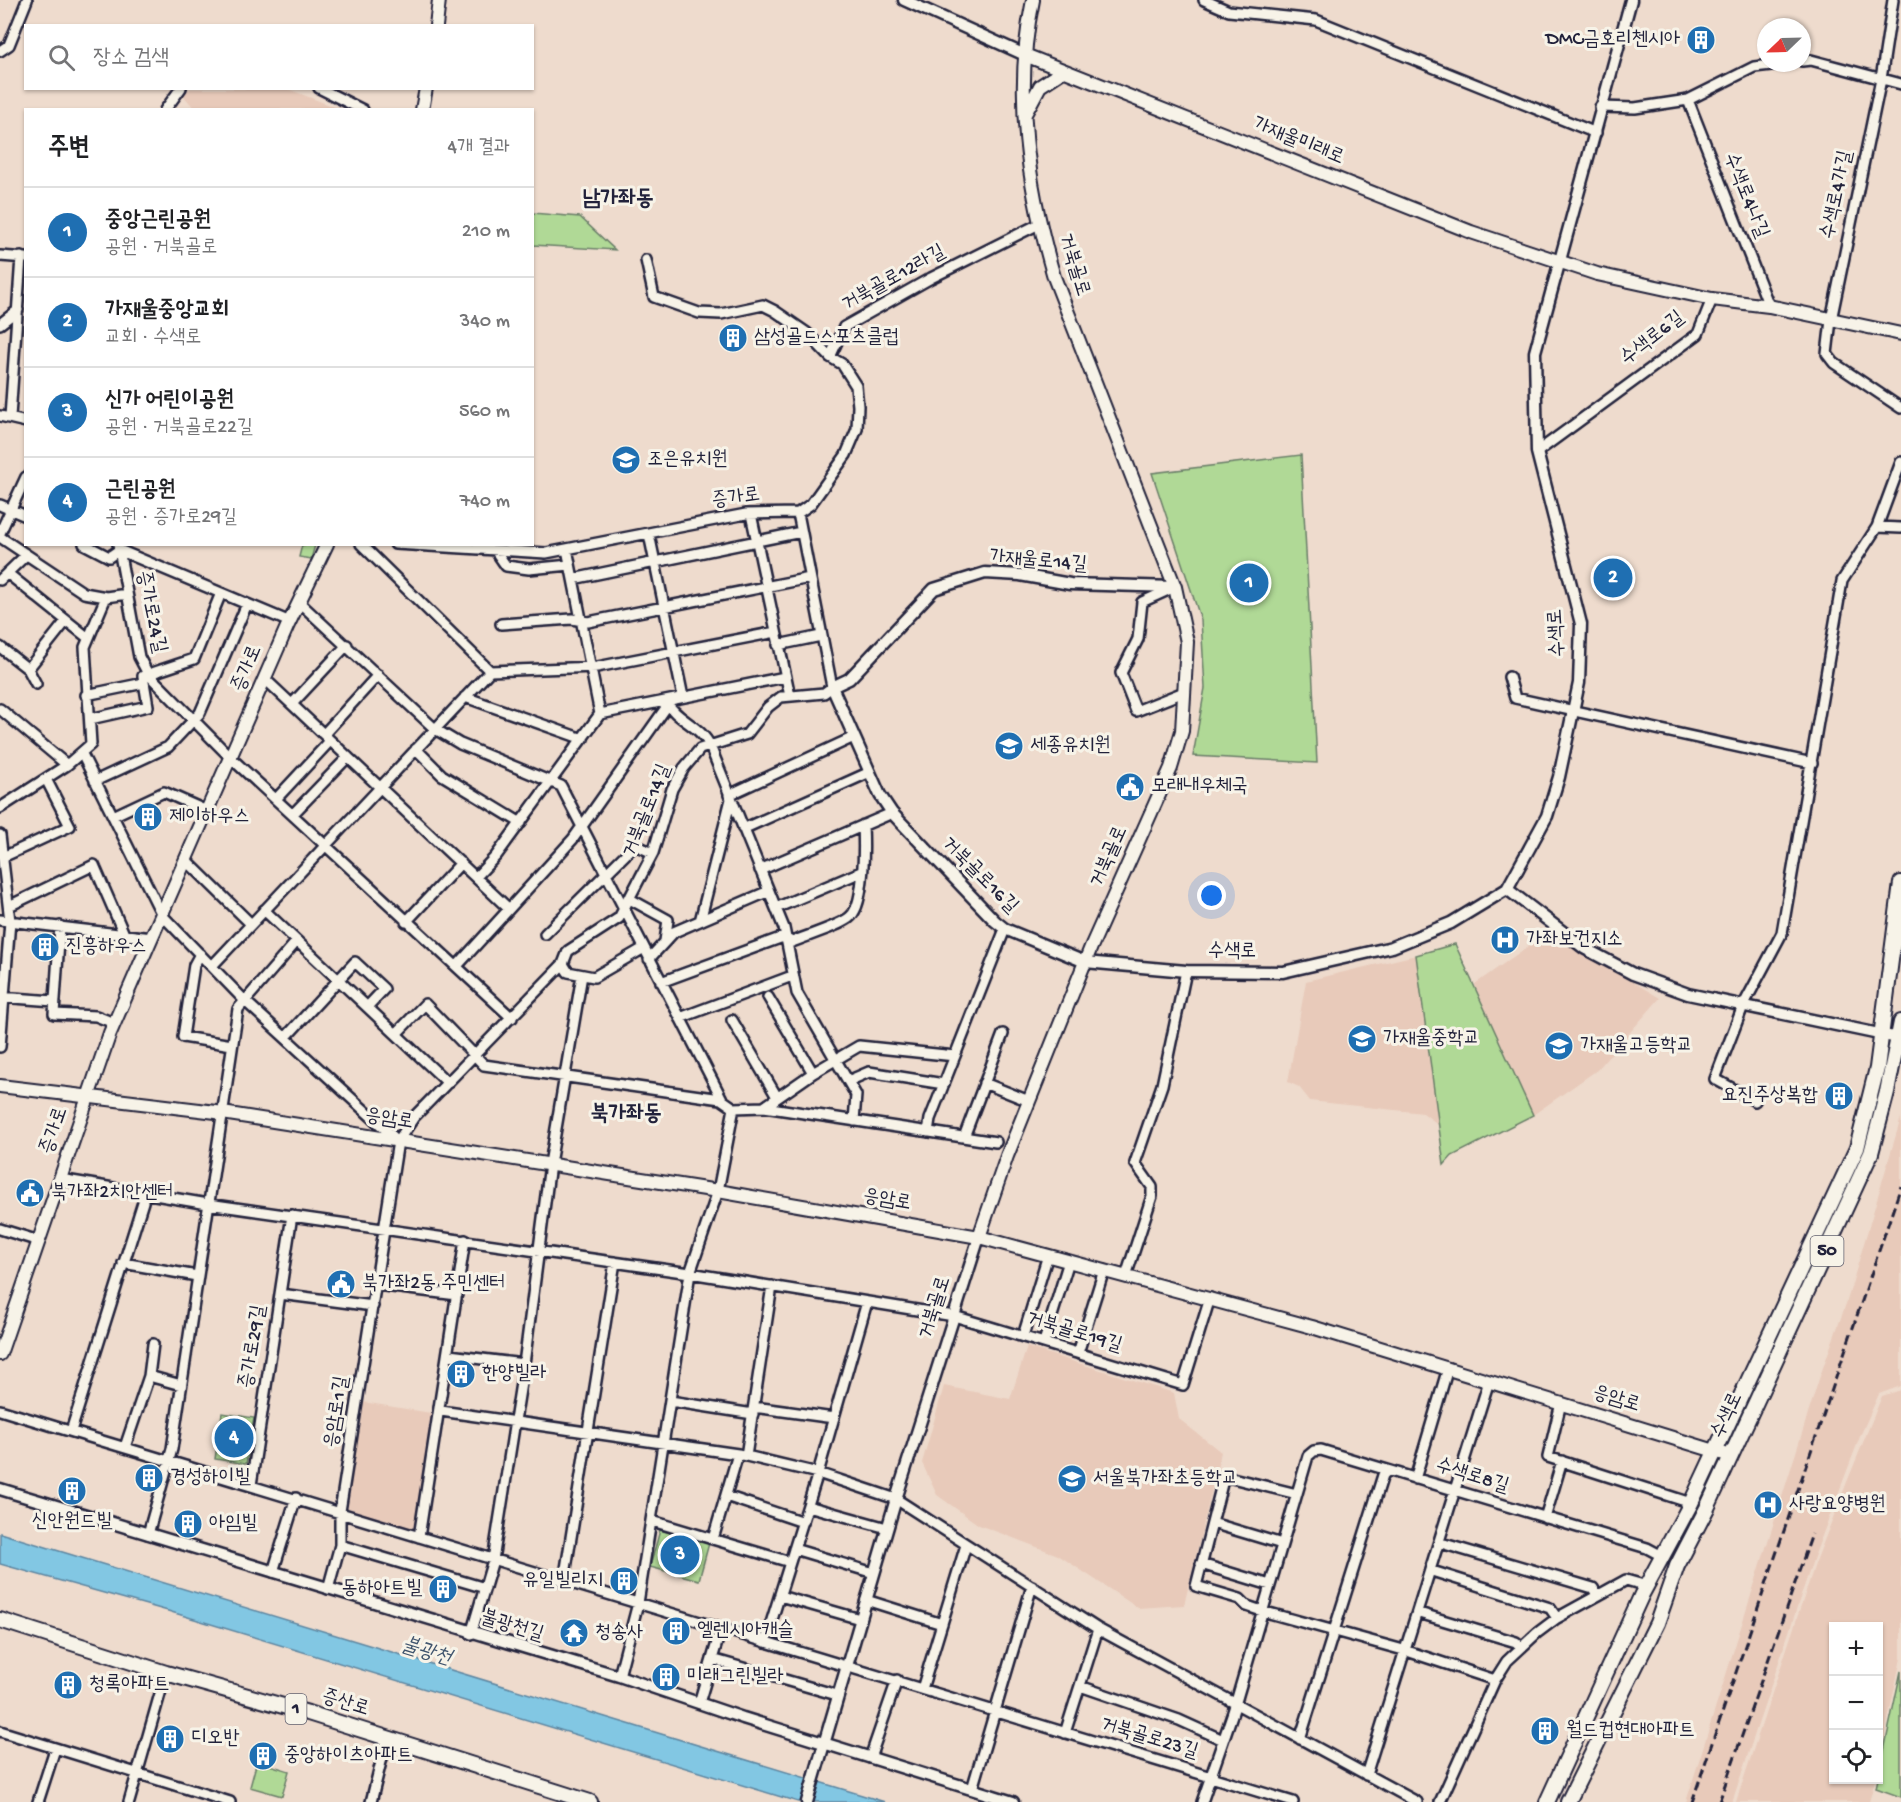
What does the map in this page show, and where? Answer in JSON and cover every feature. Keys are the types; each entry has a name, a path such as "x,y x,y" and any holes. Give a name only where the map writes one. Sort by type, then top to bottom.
{"main road":[{"path":"436,24 440,0"},
{"name":"거북골로","path":"979,1237 1029,1101 1085,962 1172,768 1182,731 1187,642 1175,587 1054,278 1041,223 1023,118 1022,92 1025,55 1033,0"},
{"name":"가재울미래로","path":"1025,55 1063,71 1098,82 1471,232 1597,274 1712,299"},
{"path":"1023,118 1040,86 1063,71"},
{"path":"422,108 426,90"},
{"path":"1712,299 1769,306 1901,334"},
{"name":"증가로","path":"0,1354 114,1023 290,622 326,546"},
{"name":"수색로","path":"1547,1802 1647,1586 1691,1503 1857,1148 1877,1068 1901,883"},
{"name":"수색로","path":"1568,1802 1657,1623 1677,1566 1731,1456 1871,1152 1901,1022"},
{"name":"응암로","path":"0,1086 221,1113 718,1191 979,1237 1210,1298 1448,1368 1731,1456"},
{"name":"증산로","path":"1,1623 387,1738 574,1800 590,1802"}],"street":[{"path":"0,51 9,45 27,0"},
{"path":"904,0 918,3 1025,55"},
{"path":"1204,0 1229,11 1316,20 1596,133"},
{"path":"1558,261 1596,133 1600,107 1631,0"},
{"name":"수색로4가길","path":"1831,320 1881,79 1893,0"},
{"path":"1811,60 1901,84"},
{"path":"1600,107 1656,106 1688,100 1757,67"},
{"path":"167,108 180,90"},
{"path":"323,90 359,108"},
{"name":"수색로4나길","path":"1688,100 1769,306"},
{"name":"거북골로12라길","path":"830,357 844,327 931,278 1041,223"},
{"path":"0,256 23,258 5,416 24,421"},
{"path":"645,260 654,297 699,313 721,314 763,305 776,311 807,333 830,357 842,364 856,386 857,429 839,464 811,504 798,513 832,687"},
{"name":"수색로","path":"1085,962 1186,971 1283,972 1392,947 1451,923 1507,889 1547,816 1575,710 1581,624 1537,452 1535,352 1558,261"},
{"name":"수색로6길","path":"1537,452 1698,334 1712,299"},
{"path":"0,324 18,310"},
{"path":"1831,320 1827,354 1833,363 1901,408"},
{"path":"1755,1101 1715,1079 1743,1006 1782,933 1842,581 1877,527 1901,462"},
{"path":"0,533 24,481"},
{"path":"0,505 24,515"},
{"name":"증가로","path":"428,546 546,553 751,514 798,513"},
{"path":"751,514 790,696"},
{"path":"1877,527 1901,528"},
{"path":"573,579 801,532"},
{"path":"649,534 683,698"},
{"path":"0,537 84,593 106,597 127,594"},
{"name":"증가로24길","path":"88,546 109,557 119,547"},
{"path":"363,546 490,670"},
{"path":"119,547 290,622"},
{"name":"증가로24길","path":"119,547 139,657 146,679 194,721 406,922 512,1018"},
{"path":"567,549 600,714"},
{"path":"495,550 506,566 529,569 570,565"},
{"path":"26,555 3,577 87,637"},
{"name":"가재울로14길","path":"832,687 849,679 934,589 985,573 1020,575 1070,584 1175,587"},
{"path":"501,624 588,622 810,578"},
{"path":"1175,587 1142,602 1138,639 1121,673 1136,711 1184,692"},
{"path":"86,695 146,679 194,659 221,593"},
{"path":"0,808 67,765 91,744 84,647 106,597"},
{"path":"300,603 435,729 460,744 561,786 722,1099 734,1108 764,1107 996,1142"},
{"path":"95,780 168,747 194,721 200,713 247,604"},
{"path":"28,669 66,621"},
{"path":"212,966 490,670 597,667 776,632"},
{"path":"778,645 821,636"},
{"path":"292,704 347,645"},
{"path":"0,647 28,669 36,684"},
{"path":"276,800 378,675"},
{"path":"476,877 553,781 600,714 785,677"},
{"path":"1509,677 1515,698 1812,763"},
{"path":"90,718 148,706 146,679"},
{"path":"265,679 461,862 508,909"},
{"name":"거북골로14길","path":"399,1141 414,1117 512,1018 562,964 568,951 619,918 653,853 672,789 684,768 700,749 747,734 768,707 781,697 824,693 832,687"},
{"name":"거북골로16길","path":"832,687 870,772 892,813 1005,929 1085,962"},
{"path":"465,697 583,739"},
{"path":"666,701 671,710 706,738 710,746 776,908 786,939 792,976 807,1013 856,1095 854,1121"},
{"path":"457,966 582,826 665,709 666,701"},
{"path":"0,710 67,765"},
{"path":"730,797 854,737"},
{"path":"416,749 442,775 521,823"},
{"path":"81,754 162,915 244,1000 399,1141"},
{"path":"293,814 348,757"},
{"path":"743,830 870,772"},
{"path":"3,857 70,826 46,779"},
{"path":"113,816 164,792 207,811"},
{"path":"700,921 730,797"},
{"path":"760,870 892,813"},
{"path":"661,982 783,937 792,942 851,917 856,908 861,872 863,825"},
{"path":"0,835 10,921 2,997 0,1047"},
{"path":"545,933 635,845 653,853"},
{"path":"186,860 251,924"},
{"path":"406,922 461,862"},
{"path":"9,906 94,865 124,934"},
{"path":"776,908 861,872"},
{"path":"1507,889 1584,948 1633,974 1688,994 1898,1038"},
{"path":"649,959 674,932 769,891"},
{"path":"628,898 668,920 665,943"},
{"path":"264,910 448,1083"},
{"path":"0,920 152,938"},
{"path":"60,926 54,1014 96,1016 114,1023"},
{"path":"928,1132 930,1119 1005,929"},
{"path":"148,1534 169,1460 238,1009 297,941"},
{"path":"562,964 568,972 594,977 644,948"},
{"path":"200,954 194,965 183,1037 232,1045"},
{"path":"286,1037 340,981 355,962 384,989 367,1006"},
{"path":"1126,1276 1152,1196 1152,1187 1135,1163 1162,1085 1186,971"},
{"path":"471,1634 493,1560 524,1364 550,1164 582,975"},
{"path":"680,1018 792,976"},
{"path":"2,997 54,1001"},
{"path":"768,997 813,1073"},
{"path":"396,1034 425,1004 484,1065 722,1099"},
{"path":"732,1020 777,1097"},
{"path":"964,1137 1003,1034"},
{"path":"764,1107 834,1059 859,1046 955,1056"},
{"path":"848,1081 868,1072 944,1084"},
{"path":"984,1083 1029,1101"},
{"path":"619,1676 638,1604 690,1273 718,1191 734,1108"},
{"name":"응암로1길","path":"328,1589 340,1545 340,1510 399,1141"},
{"path":"60,1179 208,1204 385,1228"},
{"path":"71,1431 143,1202 143,1194"},
{"name":"증가로29길","path":"251,1485 292,1215"},
{"path":"0,1228 39,1240"},
{"name":"거북골로19길","path":"385,1228 690,1273 954,1316 1183,1385 1210,1298"},
{"name":"거북골로","path":"807,1802 887,1528 979,1237"},
{"path":"419,1537 441,1411 465,1240"},
{"path":"1023,1336 1048,1255"},
{"path":"1044,1342 1069,1261"},
{"path":"561,1580 565,1575 615,1262"},
{"path":"123,1263 197,1276"},
{"path":"1078,1353 1104,1270"},
{"path":"376,1285 457,1296"},
{"path":"713,1539 742,1455 754,1411 772,1286"},
{"path":"280,1294 373,1306"},
{"path":"765,1642 818,1473 867,1302"},
{"path":"125,1447 149,1376 153,1344"},
{"path":"449,1355 524,1364"},
{"path":"1415,1479 1448,1368"},
{"path":"149,1376 181,1385"},
{"path":"1366,1775 1419,1613 1490,1381"},
{"path":"670,1401 834,1418"},
{"path":"1561,1403 1548,1456 1691,1503"},
{"name":"거북골로23길","path":"0,1410 340,1510 493,1560 846,1667 897,1680 1293,1802"},
{"path":"441,1411 742,1455 818,1473 896,1499 1098,1629 1417,1802"},
{"name":"수색로8길","path":"1202,1802 1223,1740 1308,1456 1314,1450 1321,1450 1647,1548 1664,1557"},
{"path":"1545,1518 1562,1461"},
{"path":"1300,1739 1383,1475 1387,1471"},
{"path":"1297,1494 1224,1476 1196,1586 1240,1599 1246,1606 1407,1651 1495,1680"},
{"name":"불광천길","path":"0,1489 471,1634 619,1676 1013,1802"},
{"path":"726,1496 803,1522"},
{"path":"273,1572 296,1498"},
{"path":"808,1506 887,1528"},
{"path":"652,1521 790,1562"},
{"path":"1212,1523 1282,1545"},
{"path":"1441,1543 1593,1588 1597,1594"},
{"path":"340,1545 485,1588"},
{"path":"922,1689 966,1545"},
{"path":"794,1550 874,1573"},
{"path":"1202,1564 1270,1585"},
{"path":"1432,1571 1550,1608 1557,1618"},
{"path":"1440,1802 1495,1680 1507,1661 1557,1618 1597,1594 1626,1580 1647,1586"},
{"path":"972,1789 1032,1586"},
{"path":"780,1596 860,1619"},
{"path":"866,1600 942,1624"},
{"path":"1419,1613 1516,1642 1521,1647"},
{"path":"699,1703 721,1629"},
{"path":"1065,1733 1098,1629"},
{"path":"712,1659 837,1695"},
{"path":"129,1802 166,1673"},
{"path":"870,1758 897,1680"},
{"path":"1080,1686 1179,1720 1223,1740"},
{"path":"0,1731 230,1802"},
{"path":"371,1802 387,1738"},
{"path":"38,1802 55,1749"}],"shaded area":[{"path":"189,90 291,90 337,108 194,108 183,95"},
{"name":"가재울고등학교","path":"1544,935 1576,948 1660,998 1597,1070 1533,1115 1479,1002 1475,984"},
{"name":"가재울중학교","path":"1416,955 1439,1125 1423,1113 1310,1101 1299,1087 1288,1082 1306,981"},
{"path":"1901,1118 1901,1386 1879,1394 1861,1434 1814,1557 1732,1802 1686,1802 1820,1376 1847,1301"},
{"name":"서울북가좌초등학교","path":"1027,1347 1174,1393 1179,1419 1221,1452 1184,1605 1138,1608 1058,1555 979,1525 937,1495 922,1463 944,1386 1010,1399"},
{"path":"1901,1390 1901,1658 1883,1744 1883,1622 1829,1622 1829,1784 1874,1784 1869,1802 1736,1802 1815,1564 1882,1396"},
{"path":"363,1402 437,1414 416,1530 347,1508"}],"green space":[{"path":"534,213 580,217 615,250 534,245"},
{"path":"1301,455 1317,763 1193,756 1205,688 1201,620 1152,473"},
{"path":"302,546 315,546 311,559 299,557"},
{"path":"1455,944 1533,1115 1452,1156 1444,1165 1416,955"},
{"path":"222,1413 254,1418 246,1464 215,1459"},
{"path":"660,1530 709,1543 699,1580 650,1567"},
{"path":"1901,1671 1901,1797 1876,1788 1877,1784 1883,1784 1883,1755"},
{"path":"257,1761 289,1771 282,1796 250,1787"}],"water":[{"name":"불광천","path":"0,1533 885,1802 798,1802 168,1611 0,1564"}],"railway":[{"path":"1692,1802 1901,1186"},
{"path":"1719,1802 1812,1534"}],"place":[{"name":"DMC금호리첸시아","path":"1701,40"},
{"name":"삼성골드스포츠클럽","path":"733,338"},
{"name":"조은유치원","path":"626,460"},
{"name":"가재울중앙교회","path":"1613,578"},
{"name":"중앙근린공원","path":"1249,583"},
{"name":"세종유치원","path":"1009,746"},
{"name":"모래내우체국","path":"1130,787"},
{"name":"제이하우스","path":"148,817"},
{"name":"가좌보건지소","path":"1505,940"},
{"name":"진흥하우스","path":"45,947"},
{"name":"가재울중학교","path":"1362,1039"},
{"name":"가재울고등학교","path":"1559,1046"},
{"name":"요진주상복합","path":"1839,1096"},
{"name":"북가좌2치안센터","path":"30,1193"},
{"name":"북가좌2동 주민센터","path":"341,1284"},
{"name":"한양빌라","path":"461,1374"},
{"name":"근린공원","path":"234,1438"},
{"name":"경성하이빌","path":"149,1478"},
{"name":"서울북가좌초등학교","path":"1072,1479"},
{"name":"신안원드빌","path":"72,1491"},
{"name":"사랑요양병원","path":"1768,1505"},
{"name":"아임빌","path":"188,1524"},
{"name":"신가 어린이공원","path":"680,1555"},
{"name":"유일빌리지","path":"624,1581"},
{"name":"동하아트빌","path":"443,1589"},
{"name":"엘렌시아캐슬","path":"676,1631"},
{"name":"청송사","path":"574,1633"},
{"name":"미래그린빌라","path":"666,1677"},
{"name":"청록아파트","path":"68,1685"},
{"name":"월드컵현대아파트","path":"1545,1731"},
{"name":"디오반","path":"170,1739"},
{"name":"중앙하이츠아파트","path":"263,1756"}],"district":[{"name":"남가좌동","path":"618,200"},
{"name":"북가좌동","path":"626,1115"}]}
